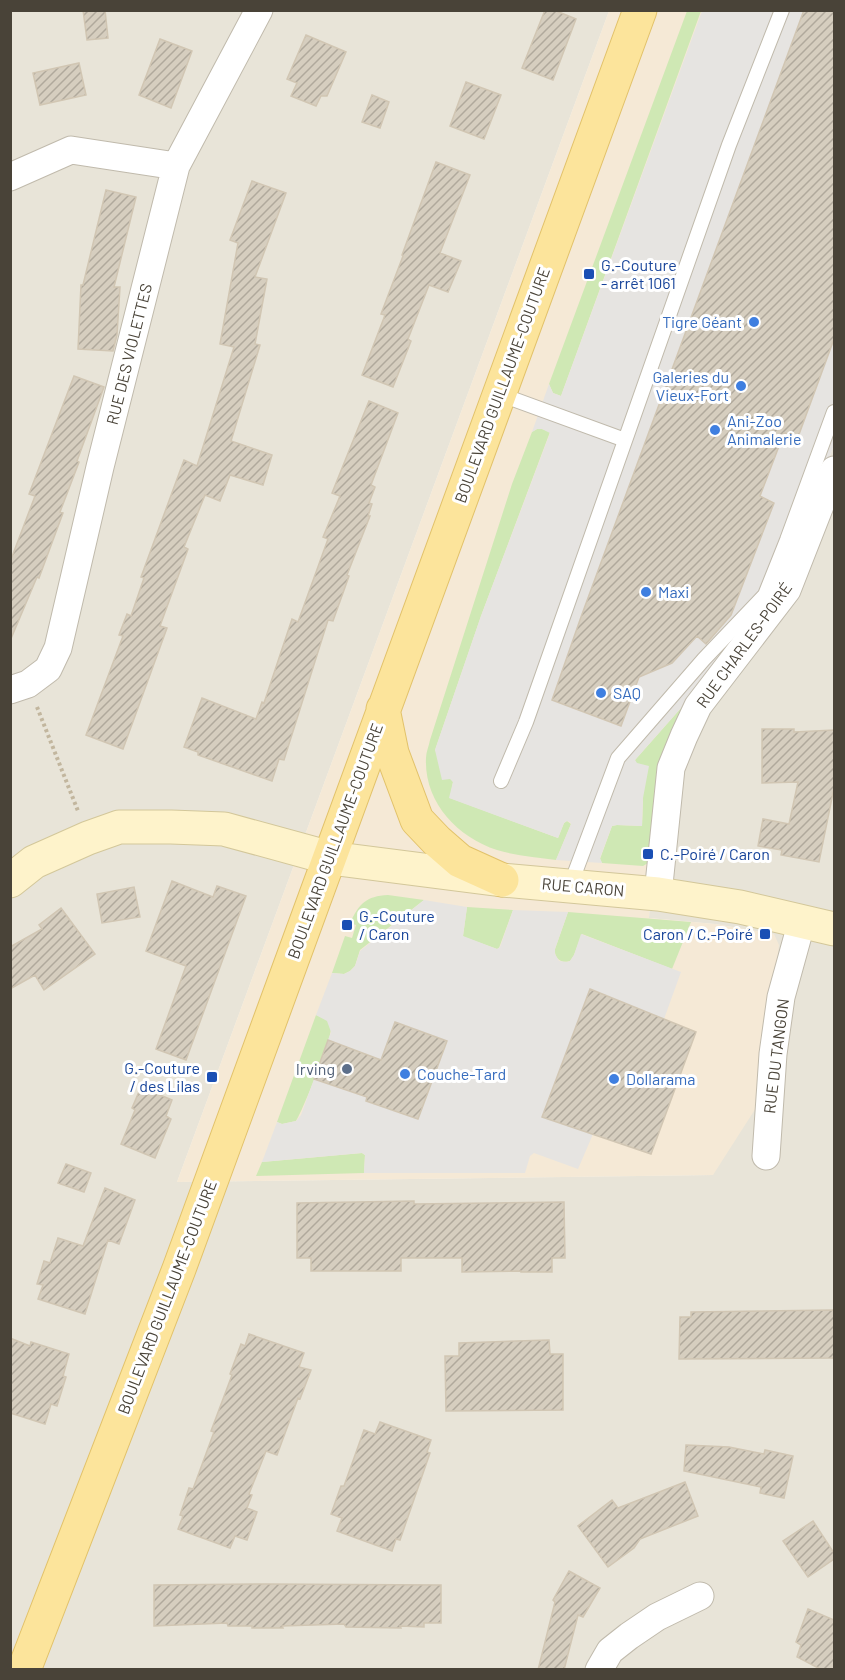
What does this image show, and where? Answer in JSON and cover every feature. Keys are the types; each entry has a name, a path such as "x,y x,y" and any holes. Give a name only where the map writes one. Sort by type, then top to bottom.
{"main road":[{"name":"BOULEVARD GUILLAUME-COUTURE","path":"24,1670 179,1269 640,10"},
{"path":"383,709 392,753 417,820 460,861 502,880"}],"street":[{"name":"RUE DES VIOLETTES","path":"19,687 48,669 58,648 100,467 176,166 259,10"},
{"path":"10,177 71,150 176,166"},
{"name":"RUE CHARLES-POIRÉ","path":"658,894 671,768 684,736 698,706 787,590 834,470"},
{"name":"RUE CARON","path":"10,881 34,862 119,827 224,829 330,858 502,880 658,894 740,907 834,929"},
{"name":"RUE DU TANGON","path":"766,1156 773,1054 780,1008 802,921"},
{"path":"599,1670 610,1651 629,1636 657,1617 700,1596"}],"lane":[{"path":"501,780 526,722 729,145 782,10"},
{"path":"499,394 625,440"},
{"path":"570,886 618,758 704,658 765,595 834,412"}],"path":[{"path":"19,687 80,816"}],"shaded area":[{"path":"11,11 609,11 177,1182 713,1175 773,934 715,924 649,918 657,792 670,735 689,699 780,586 834,445 834,1669 11,1670"},
{"path":"609,11 834,11 834,445 670,735 657,792 649,918 715,924 774,934 779,945 761,1100 713,1175 177,1182"},
{"path":"702,11 804,11 552,700 621,726 639,677 672,663 697,636 707,644 731,615 773,503 760,496 784,433 798,437 834,339 834,445 780,586 689,699 635,760 637,763 649,766 643,798 642,826 612,826 600,858 602,863 556,860 570,822 564,823 558,838 449,798 453,782 450,779 442,780 435,750 481,616 550,433 542,429 532,432 549,384 553,393 561,396"},
{"path":"424,900 467,907 463,936 497,949 500,947 513,910 568,912 555,949 559,961 570,961 581,934 681,972 664,1019 593,1134 578,1169 534,1153 530,1156 525,1173 364,1173 365,1155 362,1153 262,1162 277,1122 282,1124 296,1121 301,1115 314,1079 367,1097 366,1101 418,1119 446,1041 395,1022 381,1060 328,1040 331,1032 327,1021 316,1015 332,973 344,974 350,971 355,966 360,951"}],"green space":[{"path":"687,11 701,11 561,396 553,393 549,384"},
{"path":"537,429 550,432 481,616 435,750 453,782 450,798 558,838 564,823 567,821 571,824 556,860 497,850 482,844 456,827 437,803 427,774 426,758 512,484 532,432"},
{"path":"689,699 670,735 665,751 648,863 643,866 602,863 600,859 612,826 642,826 643,798 635,760"},
{"path":"388,895 424,900 360,950 355,966 350,971 344,974 332,973 345,936 352,938 356,925 350,923 357,911 369,899"},
{"path":"467,907 513,910 499,948 463,936"},
{"path":"568,912 691,922 672,969 582,934 574,955 570,961 564,962 557,958 555,949"},
{"path":"316,1015 327,1020 331,1027 327,1046 300,1115 296,1121 282,1124 277,1122"},
{"path":"362,1153 365,1155 364,1173 256,1176 262,1162"}],"building":[{"path":"83,10 105,10 108,38 87,40"},
{"path":"545,10 554,10 576,19 553,80 522,68"},
{"name":"Galeries du Vieux-Fort","path":"804,10 834,10 834,339 798,437 784,433 760,496 774,503 731,615 706,644 697,636 672,663 639,677 621,726 552,700"},
{"path":"306,35 346,52 327,96 321,96 316,106 291,96 297,83 287,79"},
{"path":"160,39 192,51 171,108 139,95"},
{"path":"79,63 86,95 40,105 33,73"},
{"path":"466,82 501,95 484,139 450,126"},
{"path":"372,95 389,102 380,128 362,122"},
{"path":"436,162 470,175 440,253 461,261 448,292 429,285 408,339 411,341 393,387 362,375 385,315 381,314"},
{"path":"252,181 286,193 255,277 267,279 255,344 260,345 231,441 272,455 263,485 230,475 220,501 205,495 184,547 188,549 160,626 167,628 123,749 86,735 123,636 119,635 127,614 131,616 144,578 141,577 184,460 197,466 234,347 220,344 238,243 230,240"},
{"path":"106,190 136,197 114,287 120,287 117,335 113,351 78,349 81,285 83,285"},
{"path":"74,376 104,387 39,578 37,577 10,641 10,562 35,496 29,494"},
{"path":"369,401 398,413 371,485 375,487 369,503 372,504 368,516 370,516 347,575 349,576 333,621 328,620 284,760 279,759 272,781 198,755 198,752 184,747 202,698 256,719 262,702 264,703 292,619 298,622 328,539 323,537 340,496 332,493"},
{"path":"762,729 794,729 794,732 834,730 834,788 819,862 781,855 782,850 758,846 763,819 789,824 798,782 762,783"},
{"path":"172,881 213,897 217,886 246,896 186,1060 156,1049 186,966 146,951"},
{"path":"134,887 140,917 102,923 97,894"},
{"path":"61,908 95,954 44,990 35,975 10,989 10,947 42,929 39,925"},
{"path":"590,989 696,1032 651,1154 542,1117"},
{"path":"395,1022 447,1041 418,1119 366,1101 367,1097 314,1079 328,1040 381,1060"},
{"path":"141,1087 172,1100 166,1116 171,1119 155,1158 121,1144 135,1110 132,1108"},
{"path":"66,1164 91,1173 84,1192 58,1183"},
{"path":"105,1188 135,1200 119,1244 108,1240 85,1314 38,1299 43,1285 37,1284 44,1261 50,1263 58,1238 83,1246"},
{"path":"414,1201 414,1204 564,1202 565,1258 552,1258 552,1272 462,1272 462,1258 401,1258 401,1271 311,1271 311,1258 297,1258 297,1203"},
{"path":"834,1310 834,1358 679,1359 680,1317 691,1317 691,1312"},
{"path":"249,1334 304,1353 299,1367 311,1370 277,1455 266,1451 249,1494 252,1495 247,1508 257,1512 247,1540 235,1536 230,1548 178,1529 189,1488 193,1489 214,1432 211,1431 232,1375 230,1374 241,1344 245,1346"},
{"path":"10,1338 30,1346 31,1342 69,1354 63,1376 66,1377 57,1406 51,1404 45,1424 10,1413"},
{"path":"549,1340 550,1354 563,1354 563,1410 446,1411 445,1356 459,1356 459,1343"},
{"path":"380,1422 431,1440 427,1452 430,1453 400,1540 396,1539 392,1551 337,1531 342,1518 331,1514 341,1486 344,1486 364,1430 375,1434"},
{"path":"686,1445 729,1447 764,1454 765,1450 793,1456 784,1498 760,1493 761,1487 684,1471"},
{"path":"685,1482 698,1516 640,1539 634,1548 608,1567 578,1526 612,1500 618,1508"},
{"path":"813,1521 834,1553 834,1559 808,1577 783,1541"},
{"path":"569,1571 600,1588 583,1617 578,1615 564,1670 538,1670 555,1602 553,1600"},
{"path":"154,1585 441,1585 441,1623 424,1623 424,1627 400,1626 401,1628 346,1627 344,1624 252,1628 252,1626 228,1626 227,1623 154,1626"},
{"path":"808,1609 834,1620 834,1670 822,1670 797,1657 801,1645 796,1642"}],"place":[{"name":"G.-Couture - arrêt 1061","path":"589,274"},
{"name":"Tigre Géant","path":"754,322"},
{"name":"Galeries du Vieux-Fort","path":"741,386"},
{"name":"Ani-Zoo Animalerie","path":"715,430"},
{"name":"Maxi","path":"646,592"},
{"name":"SAQ","path":"601,693"},
{"name":"C.-Poiré / Caron","path":"648,854"},
{"name":"G.-Couture / Caron","path":"347,925"},
{"name":"Caron / C.-Poiré","path":"765,934"},
{"name":"Irving","path":"347,1069"},
{"name":"Couche-Tard","path":"405,1074"},
{"name":"G.-Couture / des Lilas","path":"212,1077"},
{"name":"Dollarama","path":"614,1079"}]}
